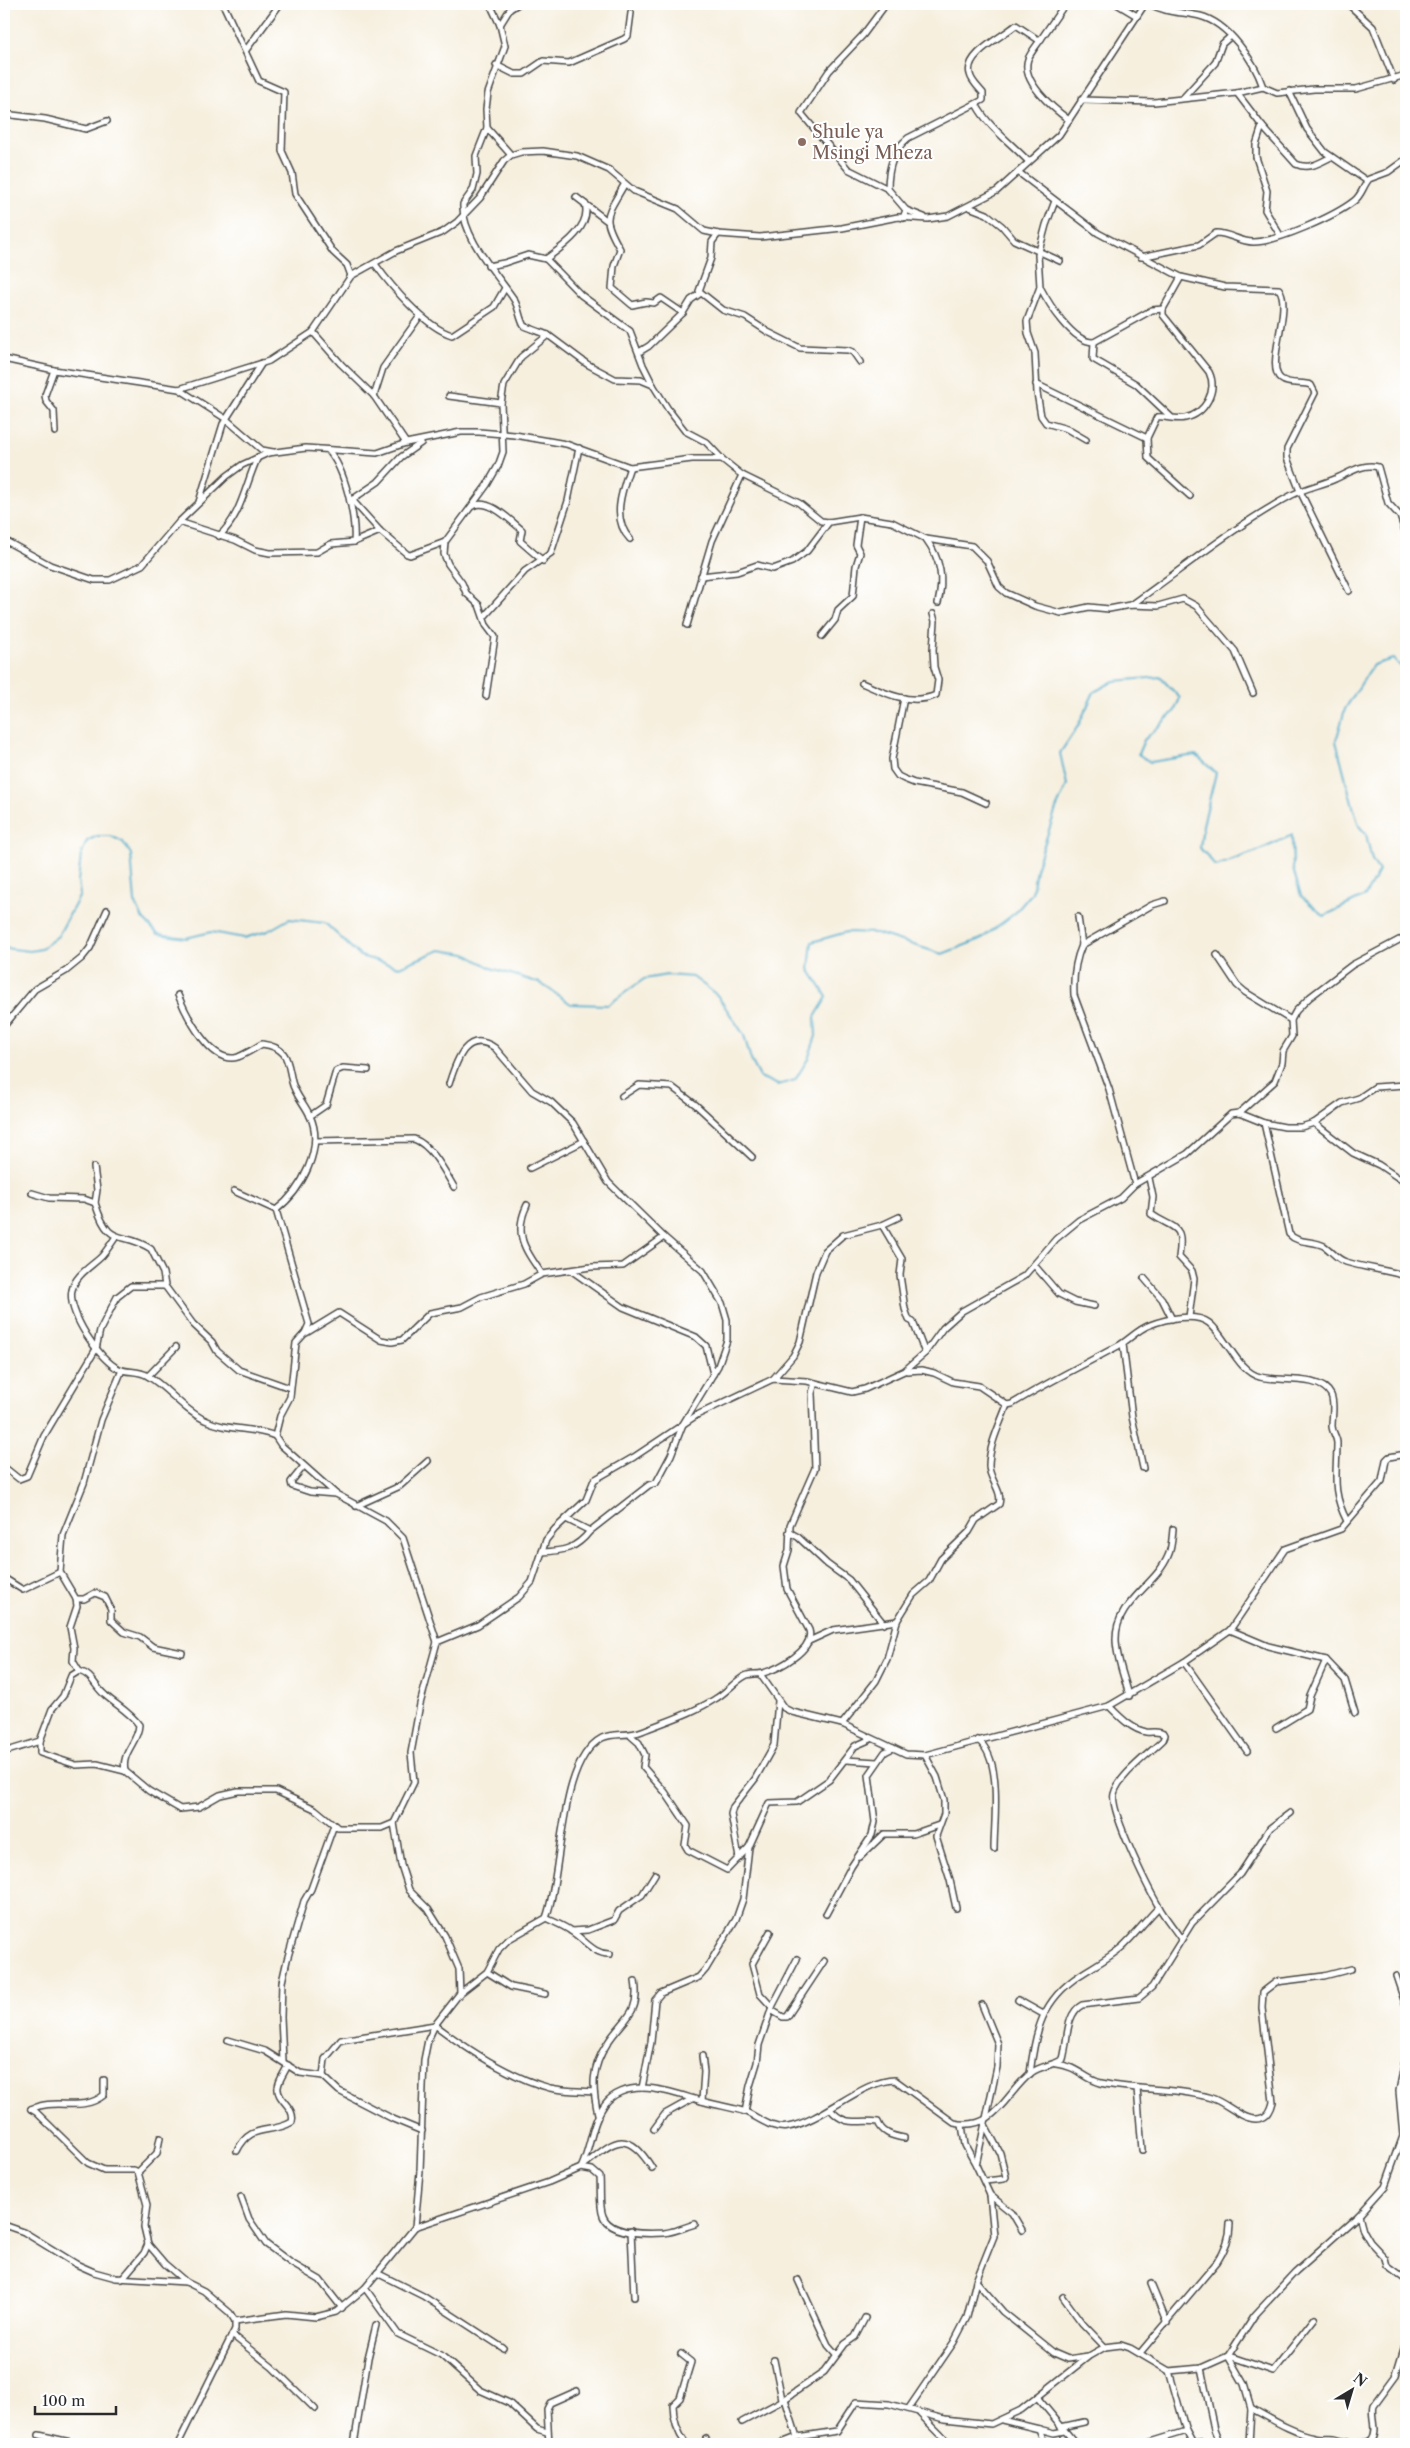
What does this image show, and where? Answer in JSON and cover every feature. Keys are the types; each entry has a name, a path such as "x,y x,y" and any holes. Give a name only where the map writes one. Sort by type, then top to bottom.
{"street":[{"path":"223,4 259,81 284,92 282,151 292,173 295,194 333,252 347,265 351,276"},
{"path":"246,50 280,4"},
{"path":"490,4 500,25 505,46 496,65 488,93 486,109 487,128 476,156 477,174 473,190 463,204 467,227 488,266 517,305 524,326 548,335 587,364 614,379 641,380 653,385"},
{"path":"500,25 510,9 518,4"},
{"path":"886,4 863,35 828,71 801,113 848,170 870,178 888,189 906,210 928,219"},
{"path":"1065,4 1028,59 1027,72 1045,101 1069,120"},
{"path":"1117,4 1137,16"},
{"path":"178,389 262,363 313,332 351,276 396,251 443,232 480,198 499,166 511,155 543,151 577,156 609,170 624,185 678,210 704,231 718,234 760,237 807,233 881,220 903,218 928,219 948,216 969,207 997,191 1059,135 1145,4"},
{"path":"1150,4 1171,12 1209,18 1231,36 1255,67 1263,87"},
{"path":"1348,4 1373,27 1394,80"},
{"path":"496,65 514,74 524,74 542,61 569,63 628,36 631,13"},
{"path":"888,189 888,171 900,144 908,138 976,104 984,96 970,76 969,68 983,48 1016,25 1041,39"},
{"path":"1183,98 1215,63 1222,44 1231,36"},
{"path":"1081,100 1138,103 1237,94 1263,87 1278,93 1356,89 1406,76"},
{"path":"1289,91 1308,129 1331,157 1367,181"},
{"path":"1237,94 1291,160 1303,168 1310,167 1331,157"},
{"path":"976,104 984,120 1010,141 1029,162"},
{"path":"4,114 44,119 86,129 107,121"},
{"path":"1262,126 1256,145 1256,157 1267,191 1265,210 1280,235"},
{"path":"487,128 511,155"},
{"path":"1140,257 1198,245 1216,233 1251,242 1280,235 1335,214 1355,200 1364,190 1367,181 1388,172 1406,159"},
{"path":"1018,172 1098,233 1140,257 1181,277 1225,287 1249,289 1274,288 1279,289 1283,294 1284,302 1277,350 1276,370 1278,378 1283,381 1311,385 1315,392 1287,449 1287,458 1300,491 1348,591"},
{"path":"606,220 624,185"},
{"path":"576,197 606,220 620,249 614,266 612,286 615,292 632,305 646,302 654,303 661,298 684,313"},
{"path":"1055,201 1046,225 1038,269 1040,287 1061,319 1082,340 1094,342 1152,310 1163,309"},
{"path":"546,259 574,237 587,213 585,204"},
{"path":"969,207 987,214 1002,226 1014,240 1060,261"},
{"path":"903,218 906,210"},
{"path":"718,234 712,242 711,258 699,287 701,293 723,310 745,317 768,332 800,348 848,350 857,356 860,362"},
{"path":"488,266 528,255 546,259 581,295 630,331 653,385 685,431 706,442 722,459 742,475 799,503 821,520 829,522 860,517 892,522 926,539 972,546 986,561 999,587 1008,595 1034,606 1061,613 1089,606 1110,609 1130,605 1158,606 1177,600 1189,600 1235,650 1252,693"},
{"path":"375,264 386,280 420,316 452,335 494,306 505,288"},
{"path":"1181,277 1163,309 1167,322 1209,372 1214,381 1210,396 1200,409 1184,418 1157,417 1147,438 1148,458 1190,496"},
{"path":"1040,287 1027,321 1028,333 1035,353 1036,384 1041,416 1046,423 1067,429 1086,440"},
{"path":"639,352 649,346 684,313 691,300 701,293"},
{"path":"374,396 383,368 420,316"},
{"path":"313,332 341,364 374,396 406,444"},
{"path":"486,696 495,637 479,606 466,593 462,583 448,564 444,554 445,542 498,466 503,452 501,403 504,385 521,357 548,335"},
{"path":"1094,342 1093,359 1136,384 1174,419"},
{"path":"4,359 54,370 178,389 226,419 262,450 276,452"},
{"path":"198,504 226,419 262,363"},
{"path":"54,370 45,395 46,401 54,411 55,432"},
{"path":"641,380 649,376"},
{"path":"1036,384 1147,438"},
{"path":"449,396 501,403"},
{"path":"4,540 50,566 102,581 110,580 142,565 179,522 227,476 242,465 258,457 276,452 306,448 377,453 406,444 423,442 461,432 503,435 579,448 630,467 692,459 722,459"},
{"path":"350,501 378,482 401,457 423,442"},
{"path":"219,536 234,520 250,473 258,457 259,452 256,445"},
{"path":"484,617 525,571 543,561 551,553 557,540 568,501 579,448"},
{"path":"328,450 338,463 350,501 354,542"},
{"path":"1130,605 1156,586 1173,577 1198,554 1300,491 1333,480 1363,466 1378,467 1388,503 1400,516 1406,534"},
{"path":"630,467 620,496 622,531 630,539"},
{"path":"687,625 712,541 742,475"},
{"path":"350,501 380,531 410,555 445,542"},
{"path":"471,507 483,504 501,512 522,530 520,541 543,561"},
{"path":"822,636 835,620 838,610 853,596 856,566 860,553 856,546 860,517"},
{"path":"179,522 255,550 270,553 317,552 331,544 354,542 380,531"},
{"path":"702,576 738,572 757,565 773,569 792,562 807,551 829,522"},
{"path":"926,539 942,570 942,586 938,603"},
{"path":"862,683 893,697 930,698 938,691 934,667 935,621 933,614"},
{"path":"904,698 892,759 893,769 898,776 914,783 962,792 986,802"},
{"path":"1082,945 1152,905 1164,902"},
{"path":"4,1026 35,989 66,971 82,958 90,948 107,910"},
{"path":"1078,917 1082,945 1075,970 1074,994 1109,1089 1135,1184"},
{"path":"1239,1113 1274,1081 1282,1063 1283,1051 1292,1036 1291,1020 1296,1011 1310,997 1352,965 1398,940"},
{"path":"1217,955 1236,985 1291,1020"},
{"path":"178,995 195,1029 214,1050 226,1057 237,1058 262,1044 280,1049 291,1070 292,1081 299,1099 310,1116 315,1141 308,1169 298,1189 276,1210"},
{"path":"449,1084 457,1060 467,1047 476,1041 487,1043 507,1061 532,1091 551,1102 573,1123 608,1182 664,1238 703,1271 722,1303 727,1320 727,1340 714,1374 683,1424 672,1455 656,1483 649,1485 590,1531 583,1541 568,1550 542,1552"},
{"path":"310,1116 326,1105 336,1071 343,1068 368,1070"},
{"path":"622,1096 639,1085 672,1087 696,1105 752,1157"},
{"path":"773,1379 814,1383 845,1391 859,1392 904,1371 925,1353 943,1328 962,1311 976,1301 1018,1281 1035,1266 1064,1232 1080,1220 1121,1198 1135,1184 1149,1178 1187,1154 1231,1114 1239,1113 1264,1123 1293,1127 1314,1123 1342,1103 1359,1098 1375,1086 1406,1085"},
{"path":"1264,1123 1289,1234 1293,1238 1324,1246 1333,1256 1346,1262 1384,1269 1406,1276"},
{"path":"1314,1123 1353,1153 1379,1165 1406,1183"},
{"path":"315,1141 414,1139 421,1143 441,1165 454,1187"},
{"path":"530,1168 584,1141"},
{"path":"94,1167 97,1190 95,1203 104,1225 116,1238 135,1242 151,1249 163,1272 165,1286 201,1334 239,1370 290,1388"},
{"path":"1149,1178 1153,1197 1151,1214 1179,1231 1182,1238 1179,1257 1192,1270 1194,1279 1189,1317"},
{"path":"234,1191 276,1210 309,1324 305,1333"},
{"path":"32,1193 48,1198 84,1199 95,1203"},
{"path":"527,1205 522,1219 520,1236 531,1259 542,1274"},
{"path":"437,1642 478,1625 519,1597 532,1582 550,1535 586,1500 594,1480 712,1407 773,1379 793,1356 800,1342 816,1272 825,1251 843,1235 882,1225 900,1218"},
{"path":"882,1225 902,1259 900,1275 905,1309 909,1320 913,1322 925,1353"},
{"path":"116,1238 104,1254 80,1275 72,1290 77,1315 96,1349 122,1370 137,1371 148,1376 204,1420 222,1427 239,1427 276,1436 304,1466 336,1494 386,1521 403,1538 437,1642 420,1704 411,1754 414,1782 394,1824 401,1864 409,1890 428,1909 449,1944 459,1969 460,1993"},
{"path":"276,1436 280,1416 288,1404 296,1343 305,1333 339,1313 381,1340 392,1342 402,1340 430,1313 462,1307 481,1297 524,1284 542,1274 591,1267 623,1266 664,1238"},
{"path":"1035,1266 1050,1286 1059,1294 1075,1302 1094,1306"},
{"path":"572,1271 623,1308 696,1337 706,1346 714,1374"},
{"path":"1144,1278 1162,1298 1172,1319"},
{"path":"4,1467 19,1479 27,1476 44,1436 96,1349 100,1330 117,1297 131,1286 165,1286"},
{"path":"842,1724 876,1681 886,1659 896,1621 913,1595 929,1581 945,1554 963,1539 979,1517 999,1504 1000,1496 989,1466 995,1434 1007,1405 1122,1344 1149,1325 1189,1317 1208,1322 1236,1357 1257,1377 1297,1379 1322,1387 1329,1392 1332,1398 1332,1428 1338,1442 1335,1460 1336,1493 1339,1506 1347,1520"},
{"path":"1122,1344 1132,1416 1143,1468"},
{"path":"148,1376 176,1347"},
{"path":"122,1370 101,1420 84,1482 65,1528 60,1572 76,1599 77,1606 70,1627 74,1648 73,1661 70,1678 63,1696 52,1709 40,1741 40,1753 76,1765 96,1764 125,1771 149,1791 180,1809 199,1807 220,1795 238,1791 276,1791 315,1809 334,1825 347,1829 382,1828 394,1824"},
{"path":"904,1371 922,1370 934,1373 953,1382 979,1386 1007,1405"},
{"path":"415,2227 422,2131 424,2060 428,2040 435,2025 460,1993 487,1972 499,1949 509,1939 546,1918 562,1841 564,1818 577,1770 586,1750 602,1738 618,1735 631,1736 714,1700 743,1676 760,1674 789,1662 808,1641 809,1630 787,1589 784,1566 789,1550 789,1532 815,1468 812,1393 814,1383"},
{"path":"760,1674 784,1708 792,1712 842,1724 906,1754 925,1755 1110,1706 1184,1662 1230,1630 1285,1549 1341,1529 1382,1481 1386,1460 1389,1457 1406,1454"},
{"path":"356,1506 400,1486 428,1461"},
{"path":"304,1466 293,1477 292,1486 310,1492 336,1494"},
{"path":"566,1519 590,1531"},
{"path":"1129,1696 1118,1649 1117,1631 1128,1607 1156,1575 1168,1557 1173,1529"},
{"path":"789,1532 798,1537 827,1564 849,1580 884,1624"},
{"path":"4,1578 23,1590 60,1572"},
{"path":"76,1599 84,1599 95,1593 102,1594 111,1609 110,1620 124,1632 140,1637 153,1647 182,1653"},
{"path":"808,1641 833,1630 896,1621"},
{"path":"1230,1630 1268,1646 1326,1660 1345,1680 1355,1713"},
{"path":"1276,1728 1307,1709 1310,1696 1326,1660"},
{"path":"73,1661 79,1671 90,1676 104,1695 116,1702 138,1725 136,1737 125,1755 125,1771"},
{"path":"1184,1662 1247,1751"},
{"path":"70,1678 79,1671"},
{"path":"739,1858 732,1814 733,1807 754,1778 774,1745 778,1700"},
{"path":"1110,1706 1121,1718 1140,1730 1160,1731 1165,1735 1163,1740 1123,1778 1114,1794 1114,1806 1129,1846 1159,1907 1181,1939"},
{"path":"631,1736 639,1743 645,1755 643,1767 664,1792 688,1826 685,1845 688,1850 727,1870 749,1847"},
{"path":"642,2088 655,2000 660,1993 699,1977 706,1969 736,1919 743,1899 749,1847 766,1806 774,1802 797,1802 829,1780 855,1746 871,1739"},
{"path":"978,1740 985,1745 991,1757 994,1774 994,1849"},
{"path":"4,1752 40,1741"},
{"path":"826,1914 851,1866 872,1835 875,1822 869,1775 885,1752 893,1748"},
{"path":"925,1755 937,1777 944,1800 944,1814 936,1836 950,1880 956,1908"},
{"path":"846,1760 877,1762"},
{"path":"581,2168 598,2114 614,2095 642,2088 745,2112 766,2123 786,2128 803,2123 867,2089 889,2080 895,2080 901,2082 946,2118 962,2125 984,2121 1004,2106 1030,2074 1038,2068 1055,2064 1063,2059 1070,2018 1077,2008 1082,2005 1139,1998 1152,1987 1192,1923 1240,1874 1270,1828 1290,1813"},
{"path":"283,2061 281,2017 285,1967 304,1901 311,1889 334,1825"},
{"path":"851,1866 884,1834 893,1832 913,1834 939,1825"},
{"path":"571,1931 588,1930 614,1920 619,1911 642,1895 656,1874"},
{"path":"1030,2074 1034,2041 1044,2014 1057,1994 1068,1984 1123,1946 1159,1907"},
{"path":"546,1918 571,1931 595,1950 604,1954 610,1954"},
{"path":"770,1932 752,1964 760,1994 771,2008 783,2017 787,2017 824,1961"},
{"path":"745,2112 757,2064 759,2045 771,2008 797,1959"},
{"path":"1055,2064 1070,2066 1099,2082 1212,2098 1246,2116 1254,2119 1264,2118 1271,2111 1273,2102 1262,2008 1263,1992 1276,1982 1324,1976 1351,1969"},
{"path":"487,1972 511,1987 545,1994"},
{"path":"1396,1976 1406,2006"},
{"path":"598,2114 593,2092 594,2074 607,2044 634,2009 637,2000 635,1980"},
{"path":"1018,2000 1044,2014"},
{"path":"976,2165 997,2067 998,2044 982,2005"},
{"path":"323,2076 325,2059 341,2040 435,2025 498,2066 520,2076 551,2088 593,2092"},
{"path":"228,2040 265,2051 300,2073 323,2076 339,2091 392,2119 422,2131"},
{"path":"702,2056 704,2072 702,2101"},
{"path":"779,2444 797,2437 837,2431 856,2402 889,2404 909,2408 920,2413 969,2423 991,2424 1021,2410 1089,2356 1105,2347 1121,2345 1140,2353 1169,2371 1202,2368 1228,2356 1254,2316 1338,2231 1359,2215 1385,2186 1404,2128 1400,2091 1406,2056"},
{"path":"237,2151 242,2141 250,2133 292,2122 290,2109 278,2092 278,2087 288,2065"},
{"path":"104,2080 104,2095 96,2102 84,2104 42,2103 31,2109 50,2124 88,2163 104,2170 134,2170 138,2172"},
{"path":"1137,2088 1142,2150"},
{"path":"654,2129 665,2114 692,2099"},
{"path":"830,2109 837,2118 846,2122 878,2122 880,2128 888,2133 904,2138"},
{"path":"984,2121 1000,2153 1006,2177 1004,2179 985,2181"},
{"path":"909,2408 957,2336 967,2317 976,2281 994,2236 990,2195 985,2181 965,2145 962,2125"},
{"path":"138,2172 157,2153 160,2138"},
{"path":"235,2321 286,2314 316,2317 342,2308 365,2288 415,2227 549,2182 581,2168 609,2144 623,2142 641,2150 652,2168"},
{"path":"581,2168 592,2170 600,2177 602,2212 606,2222 616,2228 666,2233 695,2224"},
{"path":"138,2172 146,2199 144,2233 148,2244 165,2264 186,2282 204,2291 230,2313 235,2321 235,2329 181,2443"},
{"path":"990,2195 1012,2213 1022,2230"},
{"path":"241,2197 249,2219 266,2244 291,2263 320,2280 342,2308"},
{"path":"1359,2215 1363,2230 1370,2242 1385,2258 1387,2266 1406,2280"},
{"path":"1140,2353 1217,2262 1226,2248 1230,2234 1230,2224"},
{"path":"4,2225 24,2232 76,2264 94,2272 122,2279 186,2282"},
{"path":"631,2231 634,2297"},
{"path":"122,2279 144,2253 148,2244"},
{"path":"377,2273 423,2296 503,2348"},
{"path":"798,2280 828,2345 836,2354"},
{"path":"976,2281 1003,2312 1054,2354 1068,2359 1089,2356"},
{"path":"1151,2284 1167,2322"},
{"path":"365,2288 398,2334 441,2355 480,2390 509,2403 538,2429 547,2432"},
{"path":"1063,2296 1082,2323 1105,2347"},
{"path":"742,2422 784,2399 824,2372 836,2354 856,2336 865,2318"},
{"path":"1228,2356 1273,2371 1315,2318"},
{"path":"354,2444 368,2358 376,2325"},
{"path":"232,2335 272,2367 315,2409"},
{"path":"1251,2408 1277,2423 1316,2438 1330,2437 1354,2443 1369,2442 1373,2438 1375,2427 1374,2405 1396,2375 1406,2342"},
{"path":"681,2354 691,2362 680,2398 673,2405 673,2413 680,2436 686,2444"},
{"path":"1228,2356 1244,2384 1251,2408 1249,2444"},
{"path":"774,2360 784,2399 797,2437"},
{"path":"1202,2368 1214,2429 1220,2444"},
{"path":"1169,2371 1186,2431 1194,2444 1202,2443"},
{"path":"549,2444 547,2409 550,2403 577,2392"},
{"path":"1037,2397 1076,2444"},
{"path":"920,2413 944,2438 946,2444"},
{"path":"1002,2420 1054,2433 1084,2422"},
{"path":"1039,2429 1045,2444"},
{"path":"1150,2442 1186,2431"},
{"path":"39,2435 79,2444"}],"waterway":[{"path":"4,948 30,951 41,949 58,936 80,895 78,881 81,855 87,841 97,836 111,836 123,842 131,854 135,902 143,919 158,934 186,938 211,932 244,938 268,931 289,919 325,923 360,956 399,967 440,950 466,954 491,968 540,983 571,1004 608,1005 644,979 667,975 693,977 717,995 744,1035 751,1060 760,1077 778,1085 795,1080 808,1059 816,1036 815,1017 827,997 809,969 812,942 847,932 876,933 942,954 981,939 1015,913 1032,893 1036,869 1056,809 1067,785 1060,753 1078,726 1094,692 1114,681 1160,677 1180,698 1174,712 1144,740 1138,754 1150,762 1196,755 1216,773 1203,825 1200,848 1216,866 1260,850 1292,835 1293,869 1301,896 1324,916 1365,896 1379,871 1372,860 1366,834 1359,826 1336,741 1345,709 1373,665 1393,659 1406,671"}],"place":[{"name":"Shule ya Msingi Mheza","path":"802,142"}]}
